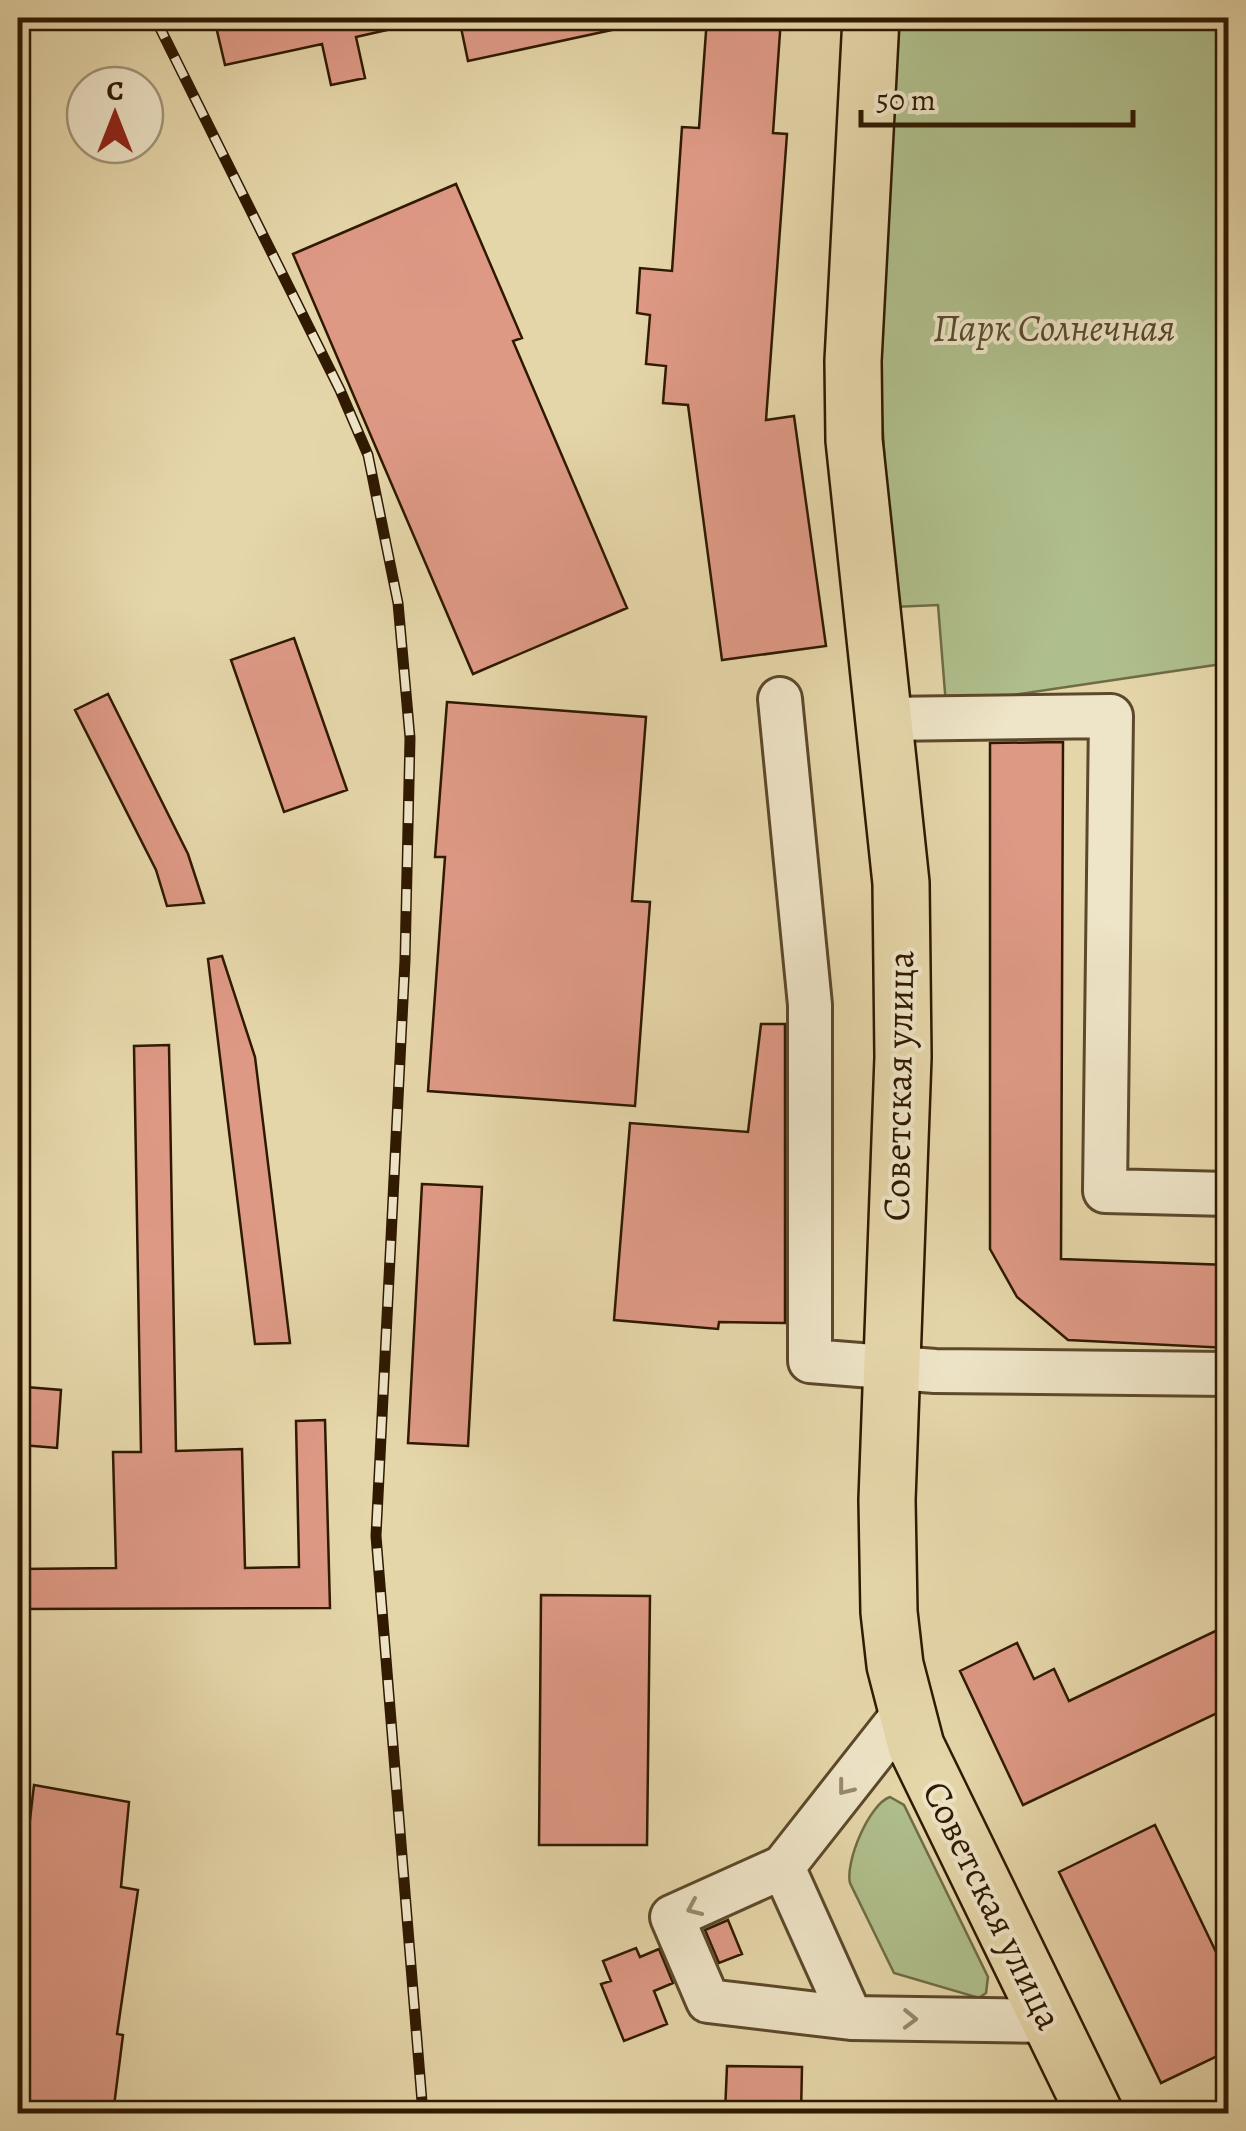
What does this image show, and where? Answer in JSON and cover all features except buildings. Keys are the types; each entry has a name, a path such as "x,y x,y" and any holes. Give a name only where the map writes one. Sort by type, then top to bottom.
{"main road":[{"name":"Советская улица","path":"871,18 853,401 901,902 903,1057 887,1500 889,1612 905,1712 928,1772 1095,2114"}],"lane":[{"path":"780,699 810,1004 810,1361 891,1369 1228,1374"},
{"path":"884,718 1111,716 1105,1191 1228,1194"},
{"path":"905,1712 783,1867 672,1917 708,2000 851,2018 1048,2021"},
{"path":"783,1867 851,2018"}],"green space":[{"name":"Парк Солнечная","path":"900,18 1228,18 1228,696 1222,664 946,705 938,605 893,607 877,328"},
{"path":"890,1797 904,1805 988,1977 986,1993 979,1998 894,1973 850,1883 851,1862 860,1835 874,1810"}],"railway":[{"path":"155,18 340,390 368,455 398,603 410,738 405,960 376,1536 423,2114"}]}
